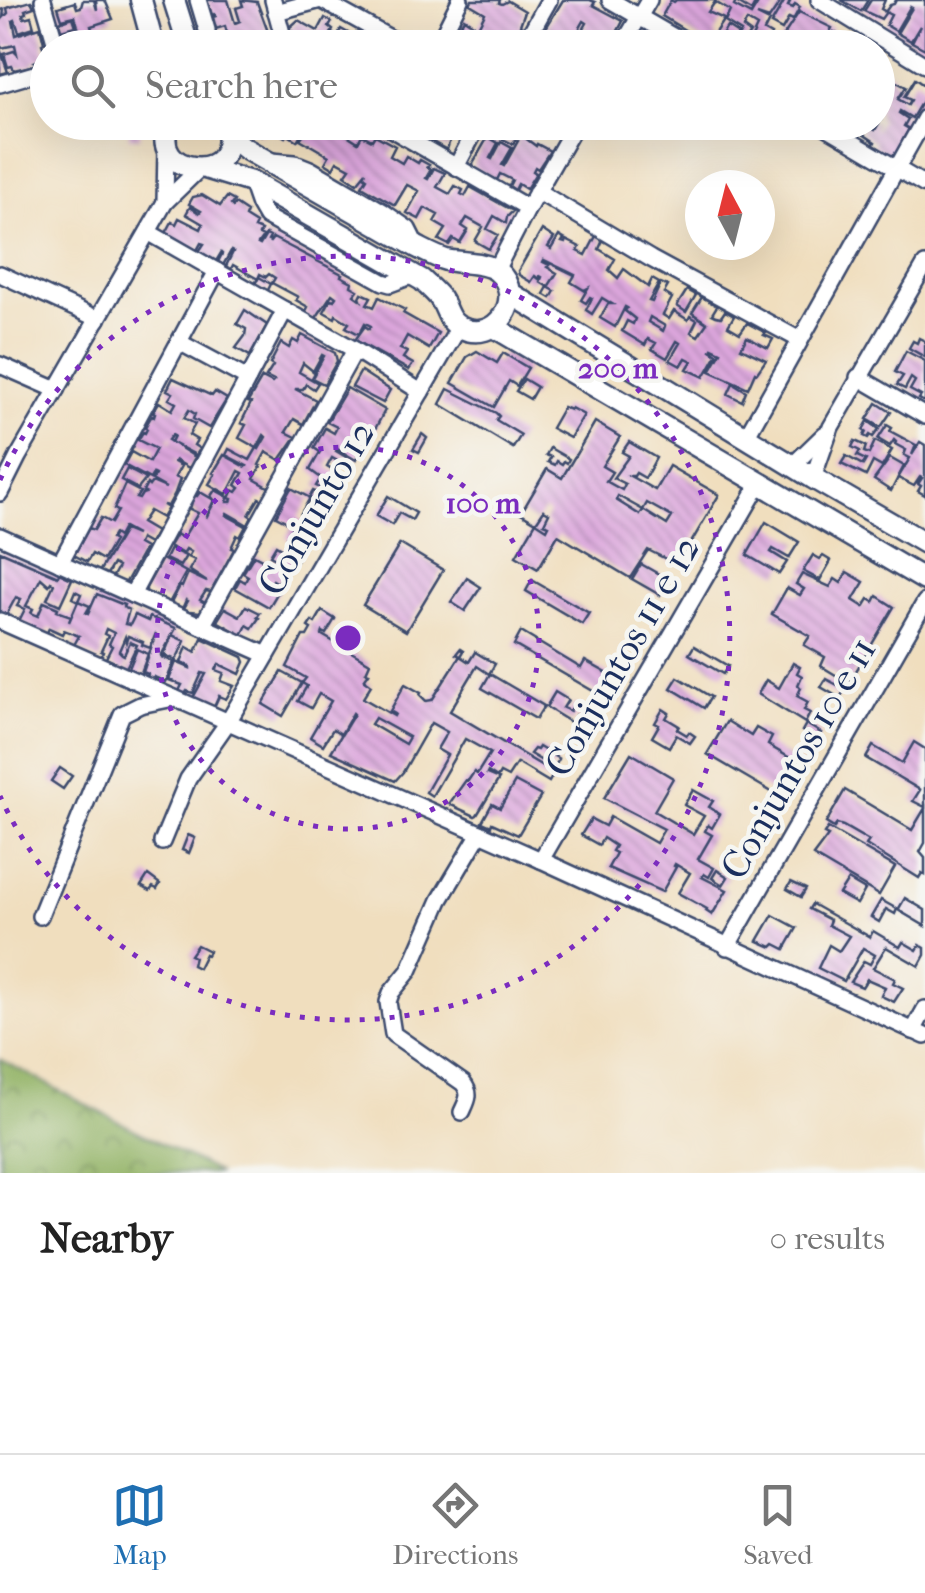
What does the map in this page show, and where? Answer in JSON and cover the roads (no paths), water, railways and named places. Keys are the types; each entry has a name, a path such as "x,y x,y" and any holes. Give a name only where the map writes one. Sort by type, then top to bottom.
{"street":[{"path":"44,0 52,30"},
{"path":"140,0 149,30"},
{"path":"174,0 183,30"},
{"path":"198,0 207,30"},
{"path":"274,6 321,0 375,30"},
{"path":"445,30 460,0"},
{"path":"532,30 548,0"},
{"path":"610,0 662,30"},
{"path":"631,30 649,0"},
{"path":"819,0 868,30"},
{"path":"895,47 925,65"},
{"path":"0,84 30,75"},
{"path":"746,437 925,118"},
{"path":"165,202 168,140"},
{"path":"169,140 170,152 177,162 251,182 422,280 442,300"},
{"path":"0,494 165,202 202,168 220,159 228,140"},
{"path":"237,140 244,148 439,258 487,265 496,270 506,280 510,306 494,326 477,332 459,327 447,316 442,300 444,284 453,272 467,264"},
{"path":"410,140 528,208"},
{"path":"456,167 470,140"},
{"path":"496,270 567,140"},
{"path":"848,140 925,185"},
{"path":"537,191 800,340"},
{"path":"148,232 421,392"},
{"path":"813,478 831,428 925,265"},
{"path":"60,563 217,272"},
{"path":"0,274 98,319"},
{"path":"510,293 925,543"},
{"path":"132,595 285,310"},
{"path":"494,326 925,580"},
{"name":"Conjunto 12","path":"162,842 188,779 228,722 459,327"},
{"path":"179,342 248,379"},
{"path":"202,626 355,350"},
{"path":"0,365 56,390"},
{"path":"858,377 925,416"},
{"path":"792,465 831,428"},
{"path":"0,450 18,457"},
{"name":"Conjuntos 11 e 12","path":"541,860 760,484"},
{"path":"0,536 267,655"},
{"name":"Conjuntos 10 e 11","path":"726,947 925,602"},
{"path":"0,621 541,860 919,1033 925,1009"},
{"path":"40,916 122,714 174,698"},
{"path":"462,1112 469,1097 468,1088 393,1034 388,1002 409,970 440,900 480,834"}]}
